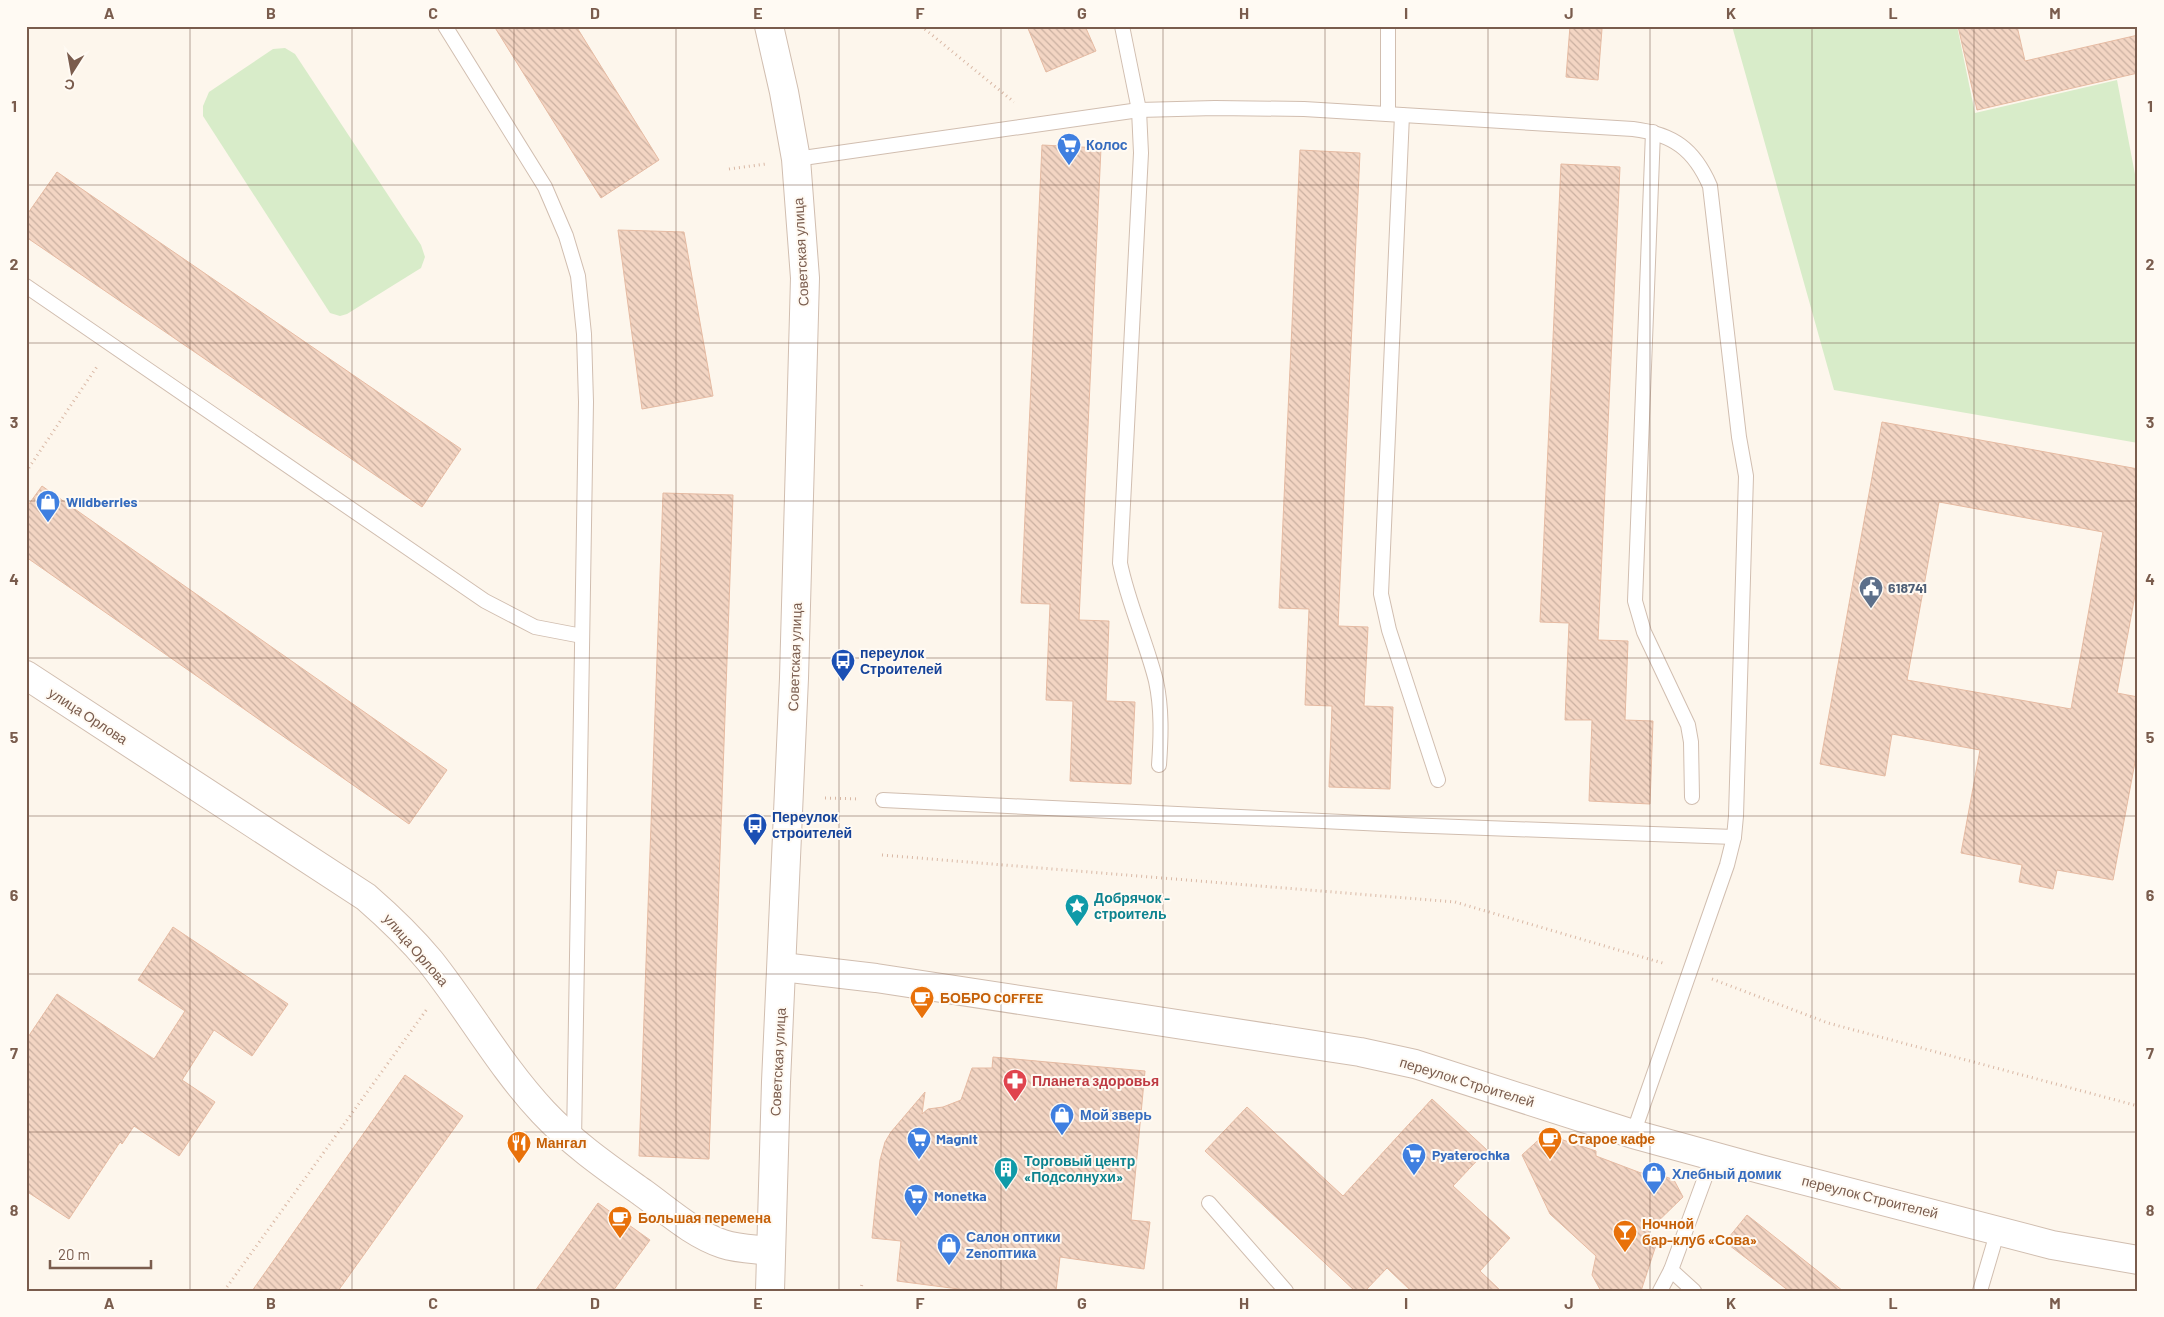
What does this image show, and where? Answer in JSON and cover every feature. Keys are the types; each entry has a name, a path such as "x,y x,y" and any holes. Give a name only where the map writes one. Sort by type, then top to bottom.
{"street":[{"name":"Советская улица","path":"769,26 784,92 796,159 805,278 794,678 770,1291"},
{"name":"улица Орлова","path":"26,675 366,897 398,925 430,962 524,1089 544,1113 574,1142 684,1223 703,1234 723,1244 771,1251"},
{"name":"переулок Строителей","path":"782,967 876,978 1360,1052 1415,1064 1633,1134 1713,1156 2052,1245 2138,1260"}],"lane":[{"path":"445,26 545,187 566,236 578,276 584,334 586,402 574,1142"},
{"path":"1122,26 1139,110 1141,153 1120,562 1156,680 1161,726 1159,765"},
{"path":"1388,26 1395,115 1381,594 1388,630 1438,780"},
{"path":"796,159 1139,110 1215,108 1304,109 1653,132 1682,146 1694,156 1710,186 1739,438 1746,476 1736,816 1734,837 1727,865 1633,1134"},
{"path":"1653,132 1635,601 1644,632 1688,725 1692,797"},
{"path":"26,286 485,601 535,627 582,636"},
{"path":"883,800 1405,825 1734,837"},
{"path":"1660,1291 1671,1270 1713,1156"},
{"path":"1209,1203 1286,1291"},
{"path":"1980,1291 1998,1230"},
{"path":"1671,1270 1694,1291"}],"path":[{"path":"921,26 1039,123"},
{"path":"26,472 113,344"},
{"path":"825,798 883,800"},
{"path":"882,855 1455,902 1691,971 1828,1022 2138,1106"},
{"path":"224,1291 428,1008"},
{"path":"861,1291 862,1282"}],"green space":[{"path":"1732,26 1957,26 1975,113 2117,80 2138,190 2138,443 1834,390"},
{"path":"285,48 295,54 421,245 425,257 421,268 347,314 340,316 330,313 203,116 203,106 209,92 273,49"}],"building":[{"path":"494,26 576,26 659,160 601,198"},
{"path":"1027,26 1085,26 1096,51 1046,72"},
{"path":"1570,26 1602,29 1598,80 1566,77"},
{"path":"1958,26 2017,26 2025,61 2138,35 2138,73 1977,110"},
{"path":"1042,145 1101,148 1079,620 1109,621 1106,701 1135,702 1131,784 1070,781 1073,701 1046,700 1050,604 1021,603"},
{"path":"1300,150 1360,153 1338,626 1368,627 1364,706 1393,707 1390,789 1329,787 1332,706 1305,705 1309,609 1279,608"},
{"path":"1561,164 1620,167 1598,640 1628,641 1625,720 1653,721 1650,804 1589,801 1592,720 1565,720 1569,623 1540,622"},
{"path":"57,172 461,449 422,507 26,237 26,216"},
{"path":"618,230 684,232 713,396 642,409"},
{"path":"1882,422 2138,469 2138,579 2117,693 2138,697 2138,746 2113,880 2057,870 2053,889 2019,882 2022,865 1961,853 1980,750 1892,734 1885,776 1820,764","holes":["1939,502 2103,532 2071,709 1907,680"]},
{"path":"42,486 447,770 409,824 26,557 26,508"},
{"path":"663,493 733,495 709,1159 639,1156"},
{"path":"173,927 288,1004 252,1056 214,1030 182,1080 215,1102 179,1156 134,1126 122,1144 120,1142 69,1219 26,1191 26,1040 57,994 154,1059 185,1011 138,980"},
{"name":"Торговый центр «Подсолнухи»","path":"993,1057 1145,1071 1131,1220 1150,1222 1144,1269 1060,1257 1056,1291 974,1291 897,1281 901,1241 872,1238 880,1160 885,1142 891,1132 925,1092 922,1114 928,1109 943,1107 961,1100 972,1068 992,1068"},
{"path":"405,1075 463,1116 338,1291 252,1291"},
{"path":"1432,1099 1487,1150 1453,1186 1510,1238 1480,1271 1501,1291 1411,1291 1387,1268 1365,1291 1355,1291 1205,1151 1247,1107 1343,1196"},
{"path":"1545,1134 1596,1151 1596,1156 1641,1173 1646,1169 1674,1180 1683,1197 1648,1231 1657,1242 1641,1291 1601,1291 1592,1275 1596,1256 1550,1214 1522,1155"},
{"path":"598,1203 650,1240 613,1291 535,1291"},
{"path":"1747,1215 1843,1291 1789,1291 1725,1242"}],"place":[{"name":"Колос","path":"1069,166"},
{"name":"Wildberries","path":"48,523"},
{"name":"618741","path":"1871,609"},
{"name":"переулок Строителей","path":"843,682"},
{"name":"Переулок строителей","path":"755,846"},
{"name":"Добрячок - строитель","path":"1077,927"},
{"name":"БОБРО COFFEE","path":"922,1019"},
{"name":"Планета здоровья","path":"1015,1102"},
{"name":"Мой зверь","path":"1062,1136"},
{"name":"Magnit","path":"919,1160"},
{"name":"Старое кафе","path":"1550,1160"},
{"name":"Мангал","path":"519,1164"},
{"name":"Pyaterochka","path":"1414,1176"},
{"name":"Торговый центр «Подсолнухи»","path":"1006,1190"},
{"name":"Хлебный домик","path":"1654,1195"},
{"name":"Monetka","path":"916,1217"},
{"name":"Большая перемена","path":"620,1239"},
{"name":"Ночной бар-клуб «Сова»","path":"1625,1253"},
{"name":"Салон оптики Zenоптика","path":"949,1266"}]}
